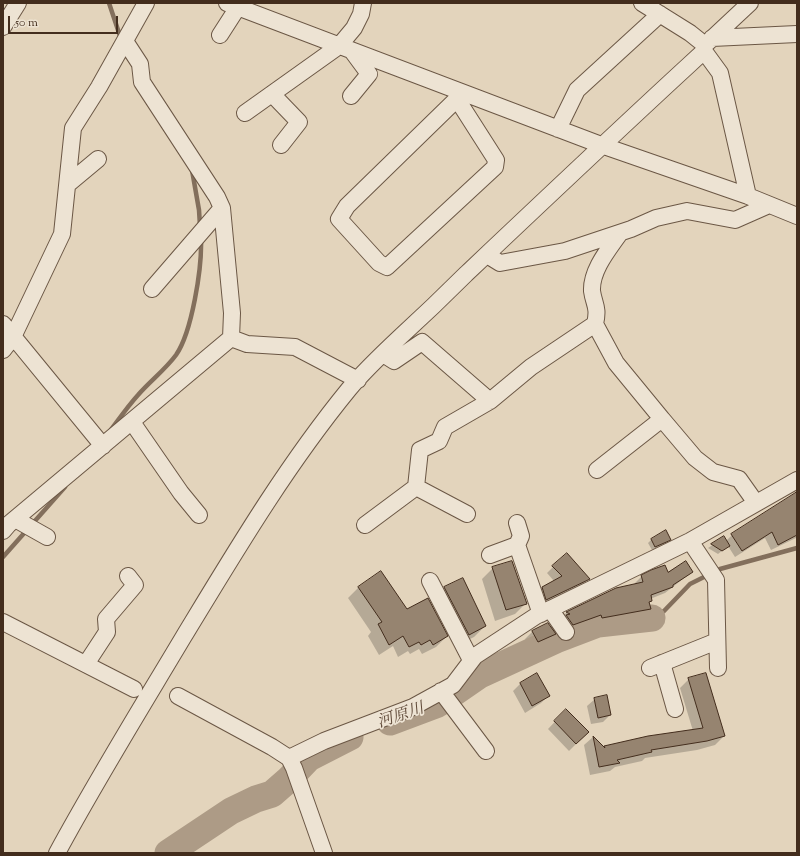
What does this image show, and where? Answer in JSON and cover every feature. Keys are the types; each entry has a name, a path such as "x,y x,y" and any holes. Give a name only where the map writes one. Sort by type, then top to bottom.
{"street":[{"path":"3,27 18,3"},
{"path":"3,350 13,337 62,234 73,128 99,87 146,3"},
{"path":"246,113 272,94 346,48 361,14 363,3"},
{"path":"642,3 707,45 720,74 748,196"},
{"path":"57,853 237,548 312,438 358,380 383,354 750,3"},
{"path":"220,35 232,5 346,48 460,96 748,196 797,216"},
{"path":"558,129 577,90 660,14"},
{"path":"707,45 797,34"},
{"path":"3,531 9,524 231,338 232,313 222,208 217,197 142,82 140,64 125,41"},
{"path":"346,48 369,74 351,96"},
{"path":"272,94 298,122 282,145"},
{"path":"460,96 496,160 495,167 387,267 379,264 340,219 347,206 460,96"},
{"path":"68,184 98,159"},
{"path":"487,255 500,262 565,251 620,233 656,218 687,211 735,220 769,205"},
{"path":"152,289 222,208"},
{"path":"365,525 416,487 420,450 439,441 445,427 490,401 530,367 595,324 598,313 592,290 594,277 602,260 620,233"},
{"path":"3,324 103,446"},
{"path":"595,324 616,363 695,458 713,472 739,479 756,503"},
{"path":"231,338 247,344 295,347 358,380"},
{"path":"383,354 394,361 422,342 490,401"},
{"path":"597,470 662,418"},
{"path":"132,422 180,493 199,515"},
{"path":"289,758 324,741 413,707 452,685 475,656 545,612 690,541 797,480"},
{"path":"416,487 467,514"},
{"path":"16,519 47,537"},
{"path":"490,555 517,545 521,536 517,523"},
{"path":"690,541 716,580 718,668"},
{"path":"517,545 545,612 566,632"},
{"path":"86,664 107,632 106,619 135,585 128,576"},
{"path":"430,581 472,660"},
{"path":"3,614 6,617 3,622 134,689"},
{"path":"674,709 656,666 717,641"},
{"path":"441,691 486,751"},
{"path":"178,696 272,747 289,758 294,768 324,853"}],"building":[{"path":"797,492 797,535 778,545 772,532 742,551 731,534"},
{"path":"666,530 671,540 655,547 651,539"},
{"path":"724,536 730,546 722,551 711,544"},
{"path":"567,553 590,579 546,600 542,587 562,576 552,566"},
{"path":"512,561 527,604 506,610 492,567"},
{"path":"686,561 693,572 673,585 673,587 651,595 652,601 649,602 651,609 602,618 601,615 573,625 566,615 570,614 566,612 616,588 643,582 641,575 651,570 665,565 668,572"},
{"path":"381,571 407,609 428,598 448,636 433,645 430,640 421,645 419,642 409,647 403,636 389,645 378,624 382,622 358,587"},
{"path":"463,578 486,626 469,635 444,587"},
{"path":"548,623 556,634 538,642 532,631"},
{"path":"537,673 550,696 532,706 520,683"},
{"path":"706,673 725,736 707,741 651,750 652,752 617,760 620,763 599,767 593,736 605,748 604,746 648,736 703,728 688,678"},
{"path":"607,695 611,715 598,718 594,698"},
{"path":"566,709 589,732 576,744 554,721"}],"waterway":[{"path":"109,3 121,39"},
{"path":"192,170 199,210 200,226"},
{"path":"110,431 134,399 172,360 182,345 195,299 200,266 201,239"},
{"path":"3,557 65,487"},
{"path":"652,618 664,611 690,584 720,569 797,548"},
{"name":"河原川","path":"390,722 438,704 480,675 556,640 598,624 652,618"},
{"name":"河原川","path":"168,853 231,811 256,799 272,794 309,758 350,737"}]}
